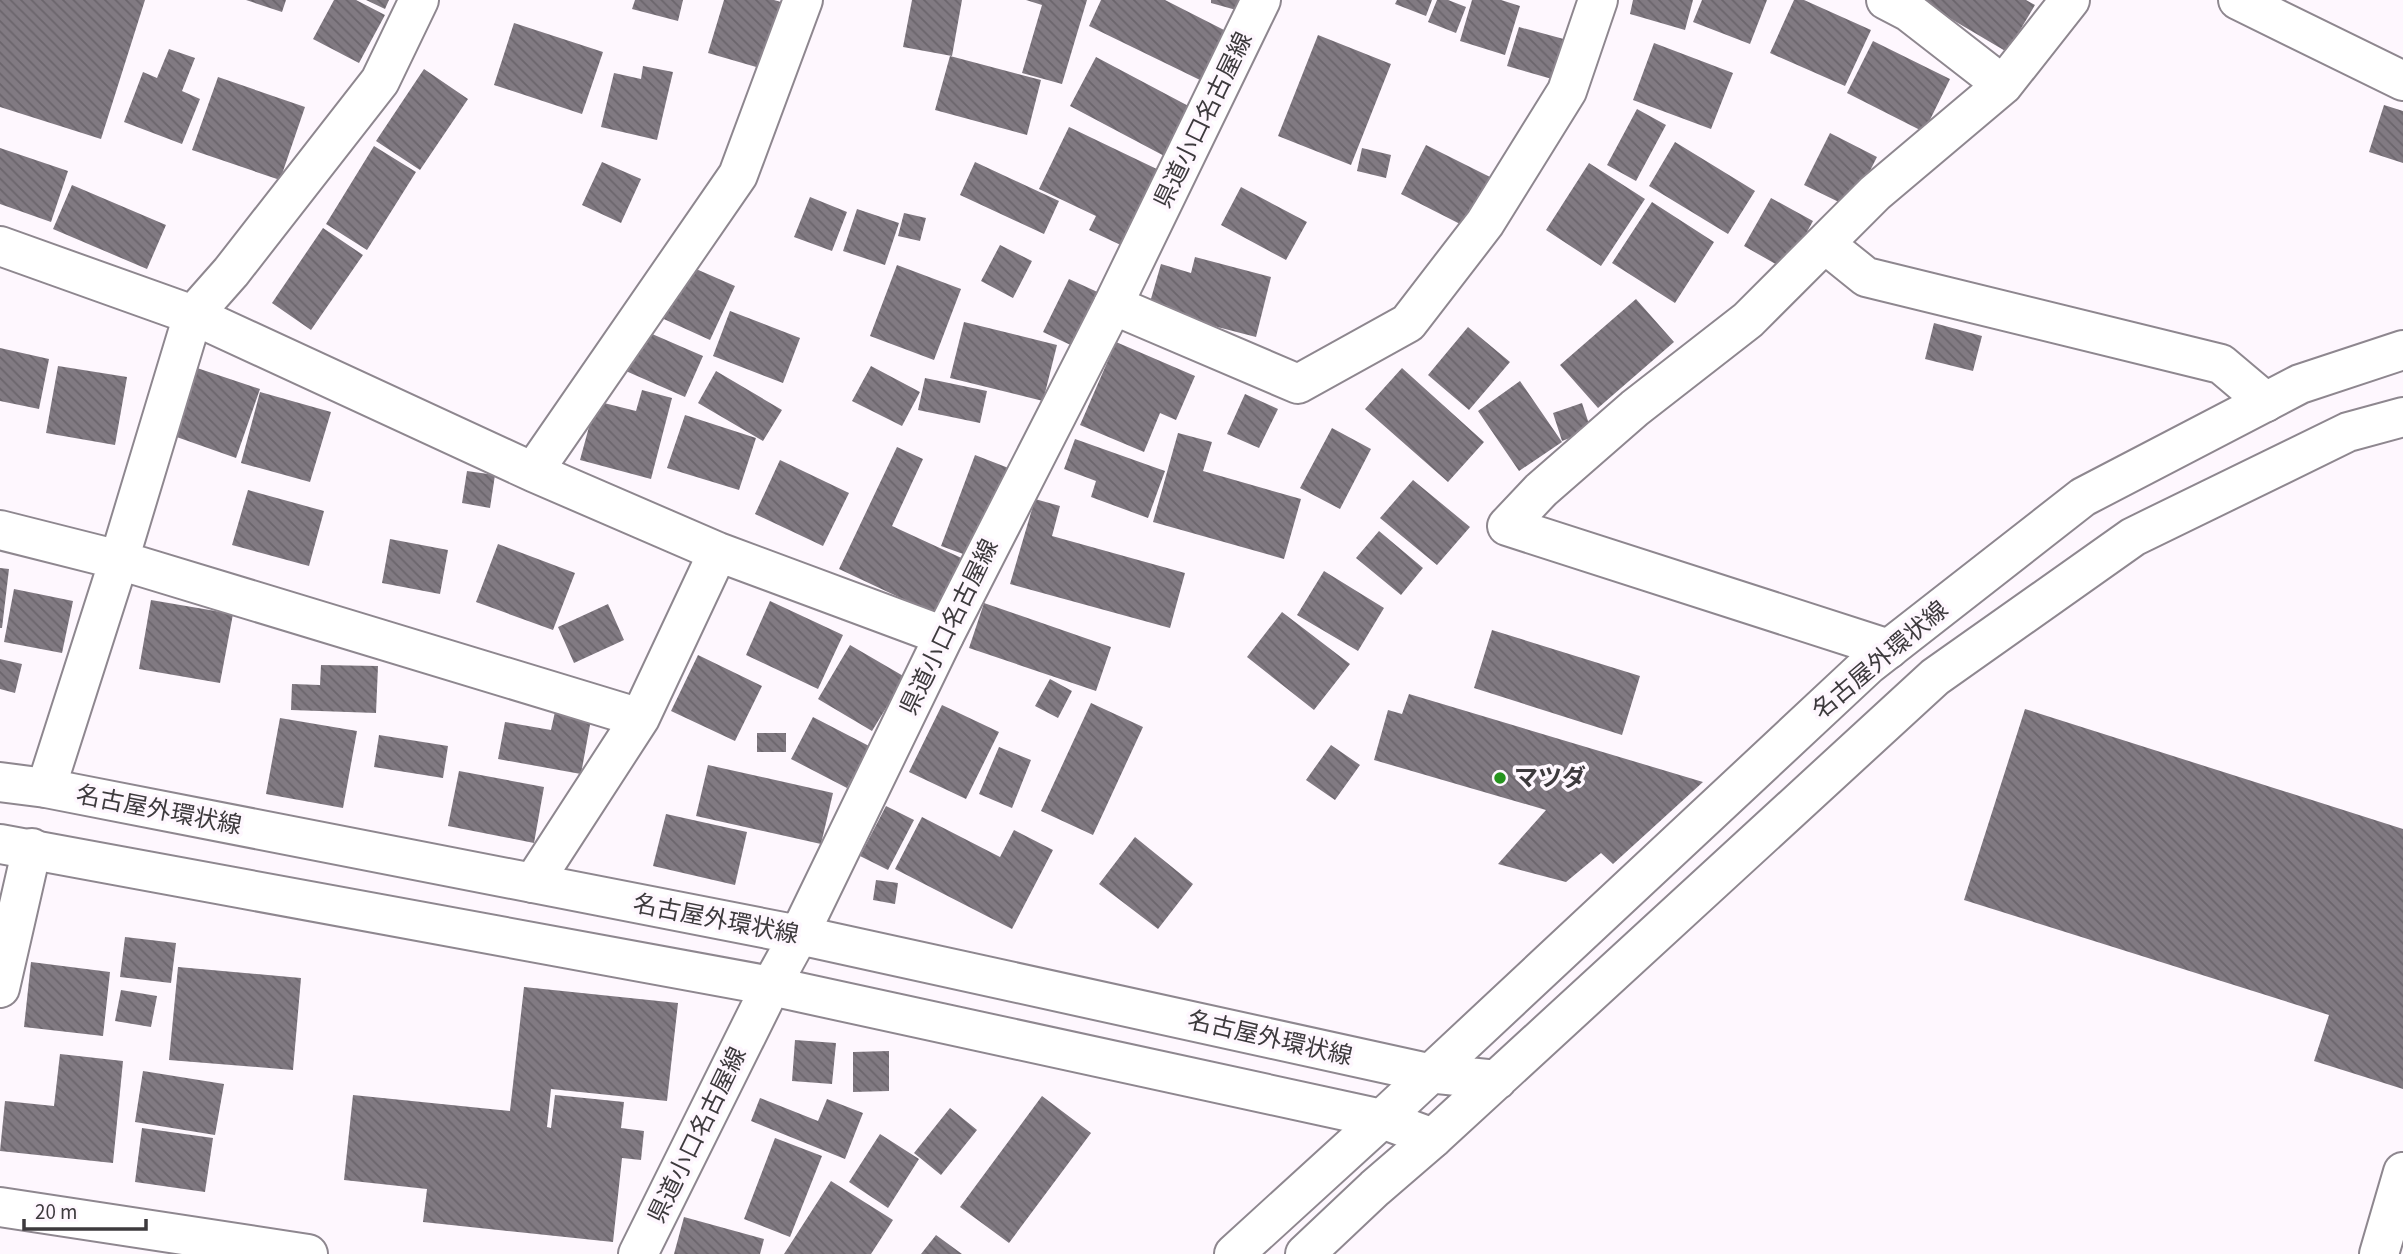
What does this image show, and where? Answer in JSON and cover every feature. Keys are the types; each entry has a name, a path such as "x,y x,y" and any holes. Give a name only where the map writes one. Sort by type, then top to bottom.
{"street":[{"path":"46,788 193,315 231,272 380,81 419,0"},
{"path":"533,472 738,175 803,0"},
{"name":"県道小口名古屋線","path":"638,1254 799,935 944,636 1113,305 1261,0"},
{"path":"1113,305 1298,384 1408,323 1485,223 1567,91 1598,0"},
{"path":"1886,0 1909,12 2003,85"},
{"path":"1889,649 1507,526 1541,490 1635,408 1748,320 1875,193 2003,85 2070,0"},
{"path":"2238,0 2403,81"},
{"path":"1825,244 1866,277 2221,364 2266,402"},
{"path":"0,246 193,315 533,472 718,552 944,636"},
{"name":"名古屋外環状線","path":"1234,1254 1868,665 2083,497 2300,384 2403,350"},
{"name":"名古屋外環状線","path":"1305,1254 1935,677 2133,537 2348,432 2403,417"},
{"path":"0,530 119,560 640,718"},
{"path":"533,883 640,718 718,552"},
{"name":"名古屋外環状線","path":"0,782 46,788 799,935 1428,1073 1497,1080"},
{"path":"0,988 16,846 771,986 1382,1119 1433,1138"},
{"path":"2379,1254 2403,1172"},
{"path":"0,1207 308,1254"}],"building":[{"path":"0,0 145,0 101,139 0,107"},
{"path":"246,0 286,0 282,12"},
{"path":"334,0 356,0 385,15 359,63 313,39"},
{"path":"366,0 389,0 385,9"},
{"path":"635,0 683,0 678,21 632,9"},
{"path":"724,0 774,0 791,5 770,71 708,53"},
{"path":"912,0 962,0 952,56 903,47"},
{"path":"1026,0 1087,0 1062,84 1022,73 1042,5"},
{"path":"1101,0 1165,0 1224,30 1200,80 1089,26"},
{"path":"1211,0 1251,0 1247,13 1211,3"},
{"path":"1397,0 1432,0 1426,16 1395,4"},
{"path":"1437,0 1448,0 1466,7 1456,33 1428,22"},
{"path":"1472,0 1501,0 1520,6 1505,55 1460,41"},
{"path":"1633,0 1693,0 1685,30 1630,14"},
{"path":"1702,0 1767,0 1750,44 1693,22"},
{"path":"1794,0 1804,0 1871,30 1845,86 1770,53"},
{"path":"1919,0 2026,0 2035,5 2007,52"},
{"path":"514,23 603,52 582,114 494,85"},
{"path":"1519,27 1571,41 1559,81 1507,66"},
{"path":"1318,35 1391,64 1351,165 1278,136"},
{"path":"1873,41 1950,79 1924,132 1847,93"},
{"path":"1654,43 1733,73 1711,129 1633,100"},
{"path":"169,49 195,58 182,91 200,99 182,144 124,122 143,72 157,78"},
{"path":"950,56 1041,80 1027,135 935,110"},
{"path":"1096,57 1196,110 1170,159 1070,106"},
{"path":"643,66 673,72 657,140 601,127 614,73 641,79"},
{"path":"424,69 468,99 420,170 376,141"},
{"path":"218,77 305,107 280,180 192,150"},
{"path":"2384,105 2403,111 2403,163 2369,152"},
{"path":"1637,109 1666,125 1636,181 1607,165"},
{"path":"1069,127 1163,172 1127,248 1089,230 1096,216 1039,189"},
{"path":"1830,133 1877,157 1851,208 1804,185"},
{"path":"1675,142 1755,191 1728,234 1649,186"},
{"path":"1426,145 1490,177 1464,226 1401,194"},
{"path":"374,146 416,172 367,250 326,224"},
{"path":"0,148 68,171 51,222 0,204"},
{"path":"1362,148 1391,155 1386,178 1357,171"},
{"path":"602,162 641,179 621,223 582,205"},
{"path":"975,162 1059,201 1044,234 960,195"},
{"path":"1589,163 1645,199 1601,266 1546,230"},
{"path":"72,185 166,225 147,269 53,229"},
{"path":"1241,187 1307,222 1286,260 1221,225"},
{"path":"810,197 847,212 832,251 794,237"},
{"path":"1771,198 1813,221 1786,270 1744,246"},
{"path":"1652,202 1714,242 1675,303 1612,263"},
{"path":"857,209 899,223 885,265 843,251"},
{"path":"904,213 926,218 920,241 898,236"},
{"path":"323,228 363,255 311,330 272,303"},
{"path":"1000,245 1032,261 1013,298 981,281"},
{"path":"1195,257 1271,277 1256,337 1148,309 1161,264 1191,273"},
{"path":"680,262 735,286 710,340 655,315"},
{"path":"897,265 961,289 934,360 870,336"},
{"path":"1069,279 1104,295 1077,348 1043,332"},
{"path":"1636,299 1674,342 1598,408 1560,365"},
{"path":"730,311 800,338 783,383 713,356"},
{"path":"964,322 1057,345 1043,401 950,378"},
{"path":"1934,323 1982,336 1973,371 1925,359"},
{"path":"636,327 703,356 685,397 619,368"},
{"path":"1468,327 1510,362 1469,410 1428,375"},
{"path":"1116,342 1195,376 1176,420 1160,413 1144,452 1080,425"},
{"path":"0,348 49,359 39,409 0,401"},
{"path":"58,366 127,377 115,445 46,433"},
{"path":"871,366 920,392 902,426 852,401"},
{"path":"194,367 260,389 236,458 171,435"},
{"path":"1402,368 1484,442 1448,482 1365,409"},
{"path":"716,371 782,410 763,441 698,403"},
{"path":"925,378 987,391 980,423 918,410"},
{"path":"1520,381 1562,442 1519,471 1478,411"},
{"path":"642,390 672,398 651,479 580,460 596,401 636,411"},
{"path":"260,392 331,412 310,482 241,463"},
{"path":"1245,394 1278,409 1259,448 1227,434"},
{"path":"1582,403 1591,430 1562,441 1553,413"},
{"path":"685,415 756,438 739,490 667,468"},
{"path":"1332,428 1371,449 1340,509 1300,488"},
{"path":"1178,433 1212,442 1203,471 1301,499 1284,559 1153,522"},
{"path":"1075,439 1165,471 1148,518 1091,497 1096,481 1064,469"},
{"path":"897,447 923,459 892,526 968,561 941,617 839,569"},
{"path":"975,455 1011,469 977,559 941,546"},
{"path":"780,460 849,493 823,546 755,514"},
{"path":"467,471 495,475 490,508 462,503"},
{"path":"1413,480 1470,527 1437,565 1380,518"},
{"path":"248,490 324,511 309,566 232,545"},
{"path":"1035,499 1060,506 1052,536 1185,573 1170,628 1010,584"},
{"path":"1379,531 1423,568 1401,595 1356,558"},
{"path":"390,539 448,550 440,594 382,583"},
{"path":"498,544 575,573 553,630 476,602"},
{"path":"0,568 9,569 2,628 0,628"},
{"path":"1324,571 1384,608 1358,651 1297,615"},
{"path":"14,589 73,601 62,653 4,642"},
{"path":"151,600 233,614 220,683 139,669"},
{"path":"770,601 843,635 818,689 746,655"},
{"path":"984,603 1111,647 1096,691 969,648"},
{"path":"608,604 624,640 574,663 558,627"},
{"path":"1282,612 1350,664 1314,710 1247,657"},
{"path":"1492,630 1640,676 1622,735 1474,688"},
{"path":"850,645 905,677 872,731 818,699"},
{"path":"698,655 762,686 735,741 671,711"},
{"path":"0,659 22,664 15,693 0,689"},
{"path":"321,665 378,666 376,713 291,710 292,684 320,685"},
{"path":"1050,679 1072,691 1058,718 1035,706"},
{"path":"1409,694 1703,782 1613,864 1601,853 1566,882 1498,864 1546,810 1374,760 1388,710 1402,714"},
{"path":"1091,703 1143,727 1093,835 1041,811"},
{"path":"942,705 999,732 966,799 909,772"},
{"path":"556,707 592,714 581,774 498,759 505,722 551,730"},
{"path":"2025,709 2403,829 2403,1089 2314,1061 2329,1015 1964,900"},
{"path":"813,717 869,746 847,788 791,759"},
{"path":"280,718 357,731 343,808 266,794"},
{"path":"757,733 786,733 786,752 757,752"},
{"path":"379,735 448,746 443,778 374,767"},
{"path":"1331,745 1360,765 1335,800 1306,780"},
{"path":"999,747 1031,760 1012,808 979,794"},
{"path":"708,765 833,793 821,844 696,816"},
{"path":"459,771 544,787 534,843 448,826"},
{"path":"886,806 914,820 888,870 860,856"},
{"path":"666,814 747,832 735,885 653,866"},
{"path":"922,817 1000,857 1014,830 1053,850 1012,929 895,869"},
{"path":"1135,837 1193,884 1158,929 1099,884"},
{"path":"876,880 898,883 895,904 873,900"},
{"path":"125,937 176,943 171,983 120,977"},
{"path":"31,962 110,972 103,1036 24,1027"},
{"path":"178,967 301,978 293,1070 169,1060"},
{"path":"524,987 678,1003 667,1101 551,1089 547,1127 551,1128 555,1095 624,1102 621,1128 644,1131 641,1160 622,1158 613,1242 423,1222 427,1189 344,1180 353,1095 510,1111"},
{"path":"121,990 157,996 151,1027 115,1021"},
{"path":"795,1040 836,1043 832,1084 792,1081"},
{"path":"889,1051 889,1091 853,1092 853,1052"},
{"path":"60,1054 123,1061 113,1163 0,1151 5,1101 54,1106"},
{"path":"143,1071 224,1084 215,1135 135,1122"},
{"path":"1042,1096 1091,1133 1009,1243 960,1207"},
{"path":"760,1098 818,1121 827,1099 863,1113 845,1159 751,1121"},
{"path":"950,1108 977,1130 941,1175 914,1153"},
{"path":"142,1128 213,1138 205,1192 135,1182"},
{"path":"880,1134 919,1159 888,1208 849,1182"},
{"path":"775,1138 822,1156 790,1237 744,1219"},
{"path":"831,1181 893,1220 871,1254 784,1254"},
{"path":"684,1217 764,1239 760,1254 674,1254"},
{"path":"936,1235 962,1254 921,1254"}],"place":[{"name":"マツダ","path":"1500,778"}]}
